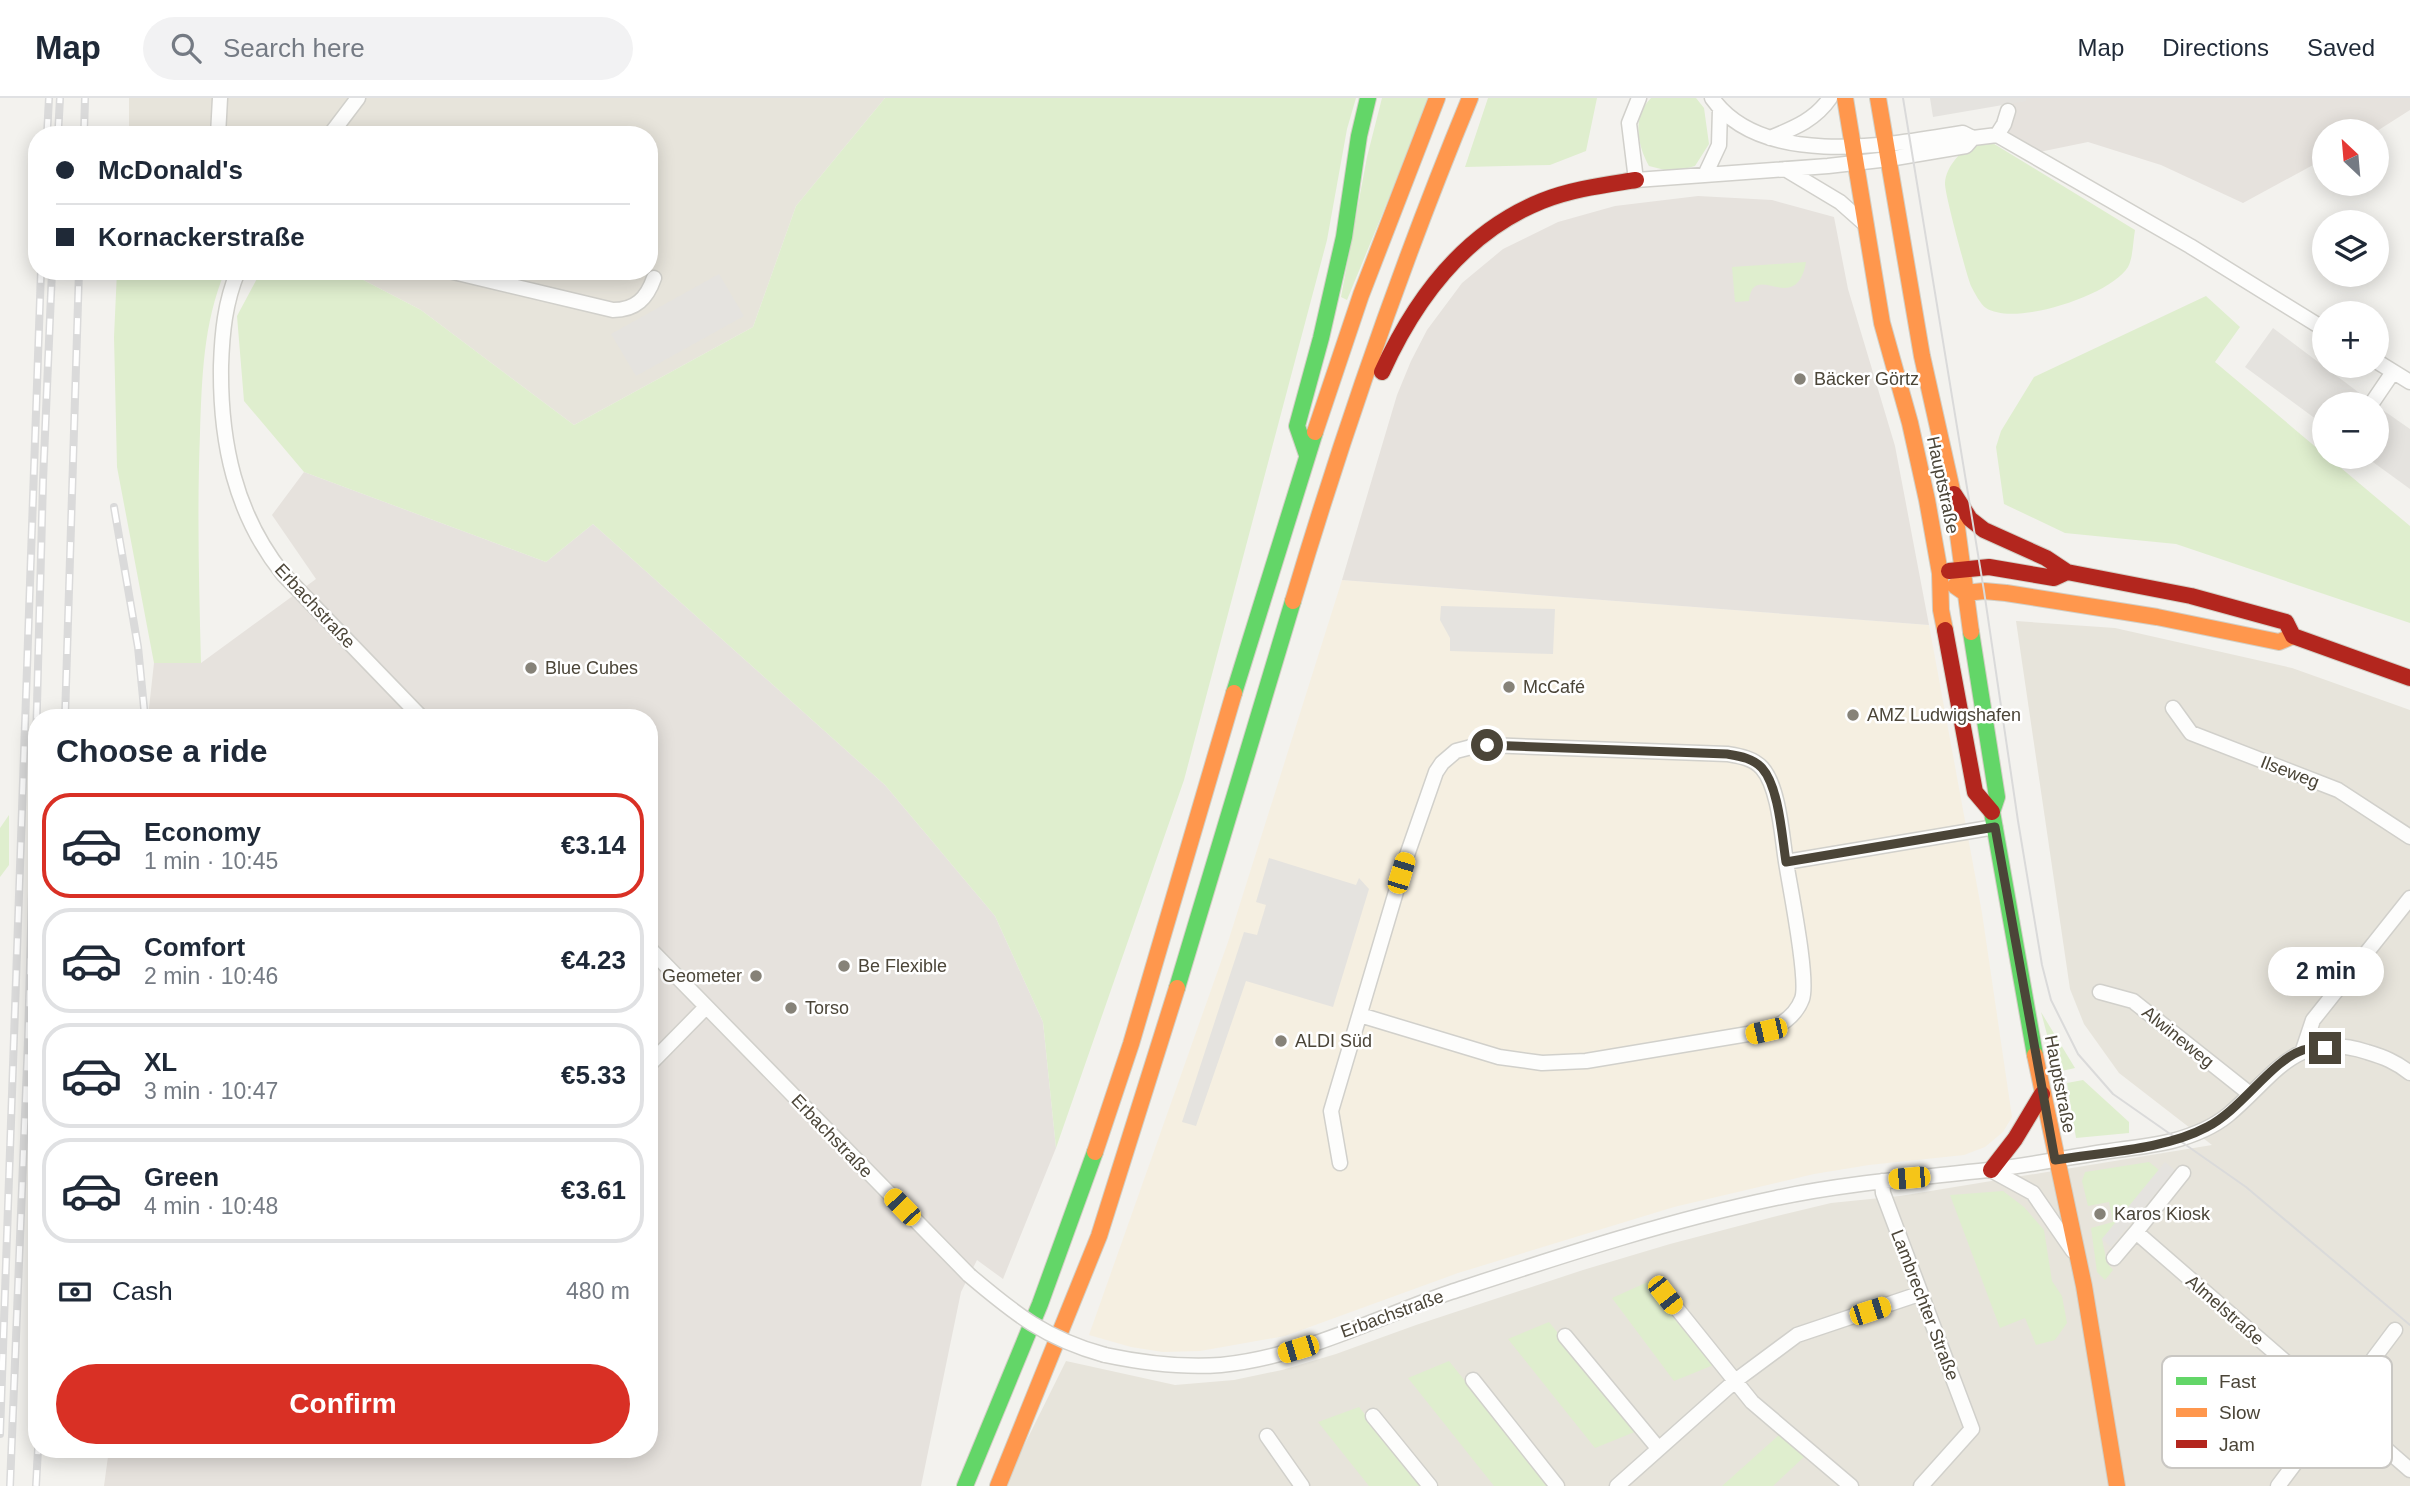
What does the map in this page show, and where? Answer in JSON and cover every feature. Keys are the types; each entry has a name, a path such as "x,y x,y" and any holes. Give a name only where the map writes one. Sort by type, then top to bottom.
{"main road":[{"path":"1307,456 1297,426 1344,237 1359,136 1368,98"},
{"path":"964,1486 1040,1304 1083,1189 1131,1044 1237,682 1307,456 1361,295 1437,98"},
{"path":"998,1486 1090,1259 1133,1131 1362,381 1470,98"},
{"name":"Hauptstraße","path":"1845,98 1882,323 1919,459 1940,573 1941,610 1975,792 1993,820"},
{"name":"Hauptstraße","path":"1878,98 1922,356 1952,490 1997,797 1993,820 2042,1094 2084,1286 2117,1486"},
{"path":"1341,447 1420,300 1456,257 1491,229 1544,200 1636,180"},
{"path":"1952,490 1973,522 2009,544 2056,561 2067,572 2192,596 2286,622 2293,636"},
{"path":"1940,573 1962,569 2002,568 2054,578 2067,572"},
{"path":"1940,573 1965,593 1984,591 2020,595 2157,617 2279,642 2293,636 2410,678"},
{"path":"1992,1170 2015,1139 2042,1094"}],"street":[{"path":"218,126 220,98"},
{"path":"337,126 358,98"},
{"path":"1639,98 1629,123 1636,180 1856,162 1964,133 1973,138 1997,135 2190,246 2312,322"},
{"path":"1770,138 1808,121 1830,98"},
{"path":"1705,175 1719,145 1716,104"},
{"path":"1716,104 1739,125 1770,138 1801,145 1853,145 1887,152"},
{"path":"1997,135 2008,111"},
{"path":"1785,169 1840,202 1866,225"},
{"name":"Erbachstraße","path":"235,280 224,322 221,397 229,463 247,516 265,549 283,574 413,709"},
{"path":"487,280 614,310 627,309 639,303 647,294 653,280"},
{"path":"2389,370 2410,382"},
{"path":"2379,392 2393,372"},
{"name":"Ilseweg","path":"2174,708 2192,733 2338,790 2410,837"},
{"path":"1340,1163 1331,1111 1406,858 1436,772 1447,756 1456,751 1487,745 1727,754 1747,758 1761,767 1771,784 1786,862 1804,990 1793,1014 1776,1027 1766,1031 1586,1062 1542,1063 1499,1057 1360,1015"},
{"path":"1786,862 1993,820"},
{"path":"2410,898 2313,1020 2303,1050 2347,1045 2394,1060 2410,1073"},
{"name":"Erbachstraße","path":"658,957 969,1275 1013,1312 1064,1342 1105,1355 1182,1366 1221,1364 1283,1353 1473,1285 1672,1224 1771,1199 1826,1188 1992,1170 2179,1139 2199,1132 2225,1117 2278,1066 2303,1050"},
{"name":"Alwineweg","path":"2100,992 2133,1001 2249,1094"},
{"path":"658,1056 706,1007"},
{"path":"1992,1170 2033,1193 2077,1258"},
{"path":"2114,1258 2183,1173"},
{"name":"Lambrechter Straße","path":"1882,1181 1883,1193 1919,1294 1972,1429 1921,1486"},
{"name":"Almelstraße","path":"2136,1232 2278,1356"},
{"path":"1617,1486 1735,1381 1797,1335 1919,1294"},
{"path":"1665,1295 1752,1402 1851,1486"},
{"path":"2376,1356 2395,1330"},
{"path":"1565,1336 1658,1448"},
{"path":"1473,1380 1557,1486"},
{"path":"1373,1416 1430,1486"},
{"path":"1268,1436 1302,1486"},
{"name":"Almelstraße","path":"2392,1454 2410,1470"},
{"path":"2278,1486 2292,1468"}],"shaded area":[{"path":"129,98 885,98 796,206 753,327 574,425 421,310 363,280 658,280 658,126 129,126"},
{"path":"1930,98 2026,98 2026,101 1933,117"},
{"path":"2026,98 2410,98 2410,110 2389,123 2389,119 2312,119 2312,166 2243,203 2161,165 2088,142 2025,155 2004,133 2007,103"},
{"path":"1698,196 1772,200 1834,217 1848,289 1895,446 1929,625 1342,580 1397,395 1427,330 1462,283 1503,249 1558,222 1615,206"},
{"path":"719,274 744,316 636,376 611,334"},
{"path":"2273,328 2312,357 2312,378 2339,378 2358,392 2312,392 2312,416 2245,367"},
{"path":"2389,414 2410,429 2410,489 2382,469 2389,469"},
{"path":"304,472 546,562 593,524 885,785 995,916 1043,1022 1056,1148 1003,1279 977,1260 961,1292 921,1486 104,1486 108,1458 658,1458 658,709 149,709 154,663 201,663 316,579 272,515"},
{"path":"1342,580 1929,625 1982,913 2012,1117 2003,1132 1985,1147 1964,1155 1814,1174 1674,1207 1458,1273 1285,1336 1200,1351 1163,1352 1131,1347 1089,1335 1228,942"},
{"path":"1441,606 1555,609 1553,654 1450,651 1450,638 1440,620"},
{"path":"2016,621 2115,628 2292,668 2410,710 2410,1486 1004,1486 1066,1361 1175,1385 1234,1380 1282,1370 1336,1354 1583,1270 1670,1244 1831,1203 1900,1196 2212,1145 2119,1073 2084,1024 2070,989"},
{"path":"1269,858 1356,885 1359,878 1369,889 1333,1007 1246,981 1196,1126 1182,1122 1244,932 1257,935 1266,905 1256,902"},
{"path":"2165,1162 2175,1170 2111,1247 2102,1239"}],"green space":[{"path":"885,98 1356,98 1347,129 1327,240 1184,780 1056,1148 1043,1022 995,916 885,785 593,524 546,562 304,472 244,401 237,316 256,280 363,280 421,310 574,425 753,327 796,206"},
{"path":"1382,98 1430,98 1347,300 1341,297 1367,157"},
{"path":"1488,98 1597,98 1586,151 1550,165 1465,167"},
{"path":"1651,98 1696,98 1704,108 1709,144 1695,166 1673,172 1649,166 1638,131 1641,114"},
{"path":"1986,139 2135,230 2130,263 2118,278 2083,297 2039,311 2000,313 1984,306 1971,286 1945,183 1948,170 1960,154 1974,140"},
{"path":"1806,262 1801,278 1793,286 1785,288 1758,285 1752,290 1749,301 1735,302 1732,267"},
{"path":"117,280 222,280 208,331 202,392 198,519 201,663 154,663 117,467 114,337"},
{"path":"2206,296 2240,327 2215,362 2312,444 2312,469 2342,469 2410,526 2410,623 2176,544 2065,533 2004,504 1996,447 2001,431 2034,377"},
{"path":"9,815 9,865 0,877 0,828"},
{"path":"2041,1012 2075,1068 2057,1072"},
{"path":"2083,1080 2129,1122 2129,1133 2076,1138 2067,1083"},
{"path":"2149,1162 2159,1170 2102,1239 2107,1263 2113,1270 2105,1280 2097,1272 2091,1228 2113,1222 2109,1202 2088,1206 2082,1181 2085,1172"},
{"path":"2003,1191 2024,1207 2044,1230 2052,1281 2062,1296 2067,1323 2055,1340 2036,1345 2025,1318 2000,1328 1950,1195"},
{"path":"1650,1281 1716,1364 1674,1381 1612,1298"},
{"path":"1549,1322 1637,1431 1595,1448 1508,1339"},
{"path":"1449,1361 1549,1486 1494,1486 1408,1378"},
{"path":"1359,1407 1422,1486 1369,1486 1318,1422"},
{"path":"1779,1435 1805,1456 1773,1486 1722,1486"}],"tram line":[{"path":"1903,98 1984,591 2018,821 2042,965 2051,1000 2078,1054 2113,1094 2246,1187 2410,1325"}],"railway":[{"path":"47,126 49,98"},
{"path":"58,126 60,98"},
{"path":"84,126 85,98"},
{"path":"0,1434 41,280"},
{"path":"37,709 52,280"},
{"path":"65,709 79,280"},
{"path":"114,507 138,647 144,709"},
{"path":"10,1486 28,1040"},
{"path":"36,1486 38,1458"}],"traffic: fast":[{"path":"1307,455 1297,426 1344,237 1359,136 1368,98"},
{"path":"1234,693 1315,432"},
{"path":"1177,988 1293,601"},
{"path":"1971,632 1997,797 1992,812 2035,1055"},
{"path":"965,1486 1040,1304 1095,1152"}],"traffic: slow":[{"path":"1315,432 1361,295 1437,98"},
{"path":"1293,601 1375,347 1470,98"},
{"path":"1845,98 1882,323 1910,423 1927,500 1940,573 1941,610 1945,630"},
{"path":"1878,98 1922,356 1952,490 1971,632"},
{"path":"1955,586 1965,593 2006,593 2157,617 2279,642 2293,636"},
{"path":"1095,1152 1131,1044 1234,693"},
{"path":"998,1486 1099,1236 1177,988"},
{"path":"2035,1055 2084,1286 2117,1486"}],"traffic: jam":[{"path":"1382,372 1395,345 1427,294 1466,249 1489,231 1514,214 1553,197 1636,180"},
{"path":"1954,494 1970,519 1984,530 2046,558 2067,572 2191,596 2286,622 2293,636 2410,678"},
{"path":"1949,571 1989,567 2054,578 2067,572"},
{"path":"1945,630 1975,792 1992,812"},
{"path":"1991,1170 2015,1139 2042,1094"}],"place":[{"name":"Bäcker Görtz","path":"1800,379"},
{"name":"Blue Cubes","path":"531,668"},
{"name":"McCafé","path":"1509,687"},
{"name":"AMZ Ludwigshafen","path":"1853,715"},
{"name":"Be Flexible","path":"844,966"},
{"name":"Geometer","path":"756,976"},
{"name":"Torso","path":"791,1008"},
{"name":"ALDI Süd","path":"1281,1041"},
{"name":"Karos Kiosk","path":"2100,1214"}],"route":[{"path":"1487,745 1727,754 1747,758 1761,767 1771,784 1786,862 1995,827 2055,1160 2169,1142 2199,1132 2225,1117 2278,1066 2303,1050 2325,1048"}]}
